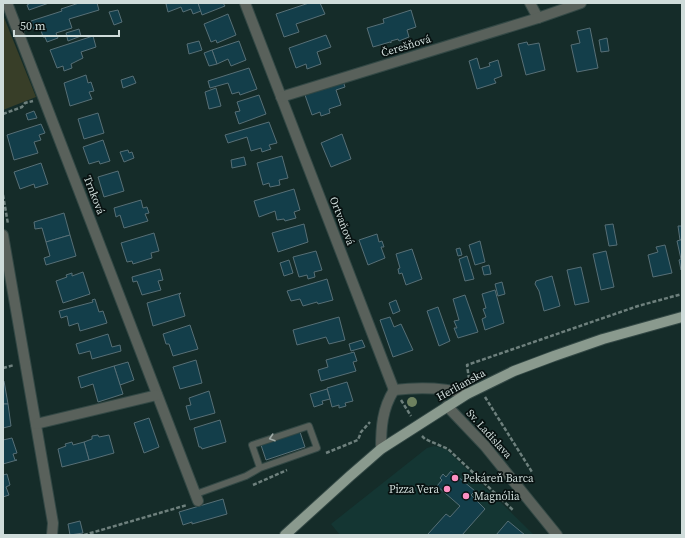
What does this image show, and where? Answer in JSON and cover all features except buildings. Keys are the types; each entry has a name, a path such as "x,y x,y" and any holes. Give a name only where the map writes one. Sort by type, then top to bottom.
{"main road":[{"name":"Herlianska","path":"284,535 381,449 467,394 514,371 554,356 603,339 682,317"}],"street":[{"name":"Trnková","path":"7,3 197,498"},
{"name":"Ortvaňová","path":"245,3 397,390"},
{"path":"530,3 538,18"},
{"name":"Čerešňová","path":"281,97 538,18 581,3"},
{"path":"3,235 53,523 52,535"},
{"path":"381,449 382,420 385,408 397,390 415,387 444,388 467,394"},
{"path":"36,424 158,395"},
{"name":"Sv. Ladislava","path":"447,406 485,446 557,535"}],"lane":[{"path":"197,498 246,476 260,468 317,448 309,426 252,445 260,468"}],"path":[{"path":"3,114 22,107 25,103 30,101 44,99"},
{"path":"468,379 466,365 638,306 682,294"},
{"path":"397,390 415,426 425,439 448,449 514,511"},
{"path":"323,455 358,440 361,432 376,415 385,408"},
{"path":"497,423 500,420"},
{"path":"521,453 532,472"}],"shaded area":[{"path":"434,446 446,449 534,535 340,535 331,524 427,448"}],"green space":[{"path":"3,15 36,97 3,110"}],"place":[{"name":"Pekáreň Barca","path":"455,478"},
{"name":"Pizza Vera","path":"447,489"},
{"name":"Magnólia","path":"466,496"}]}
